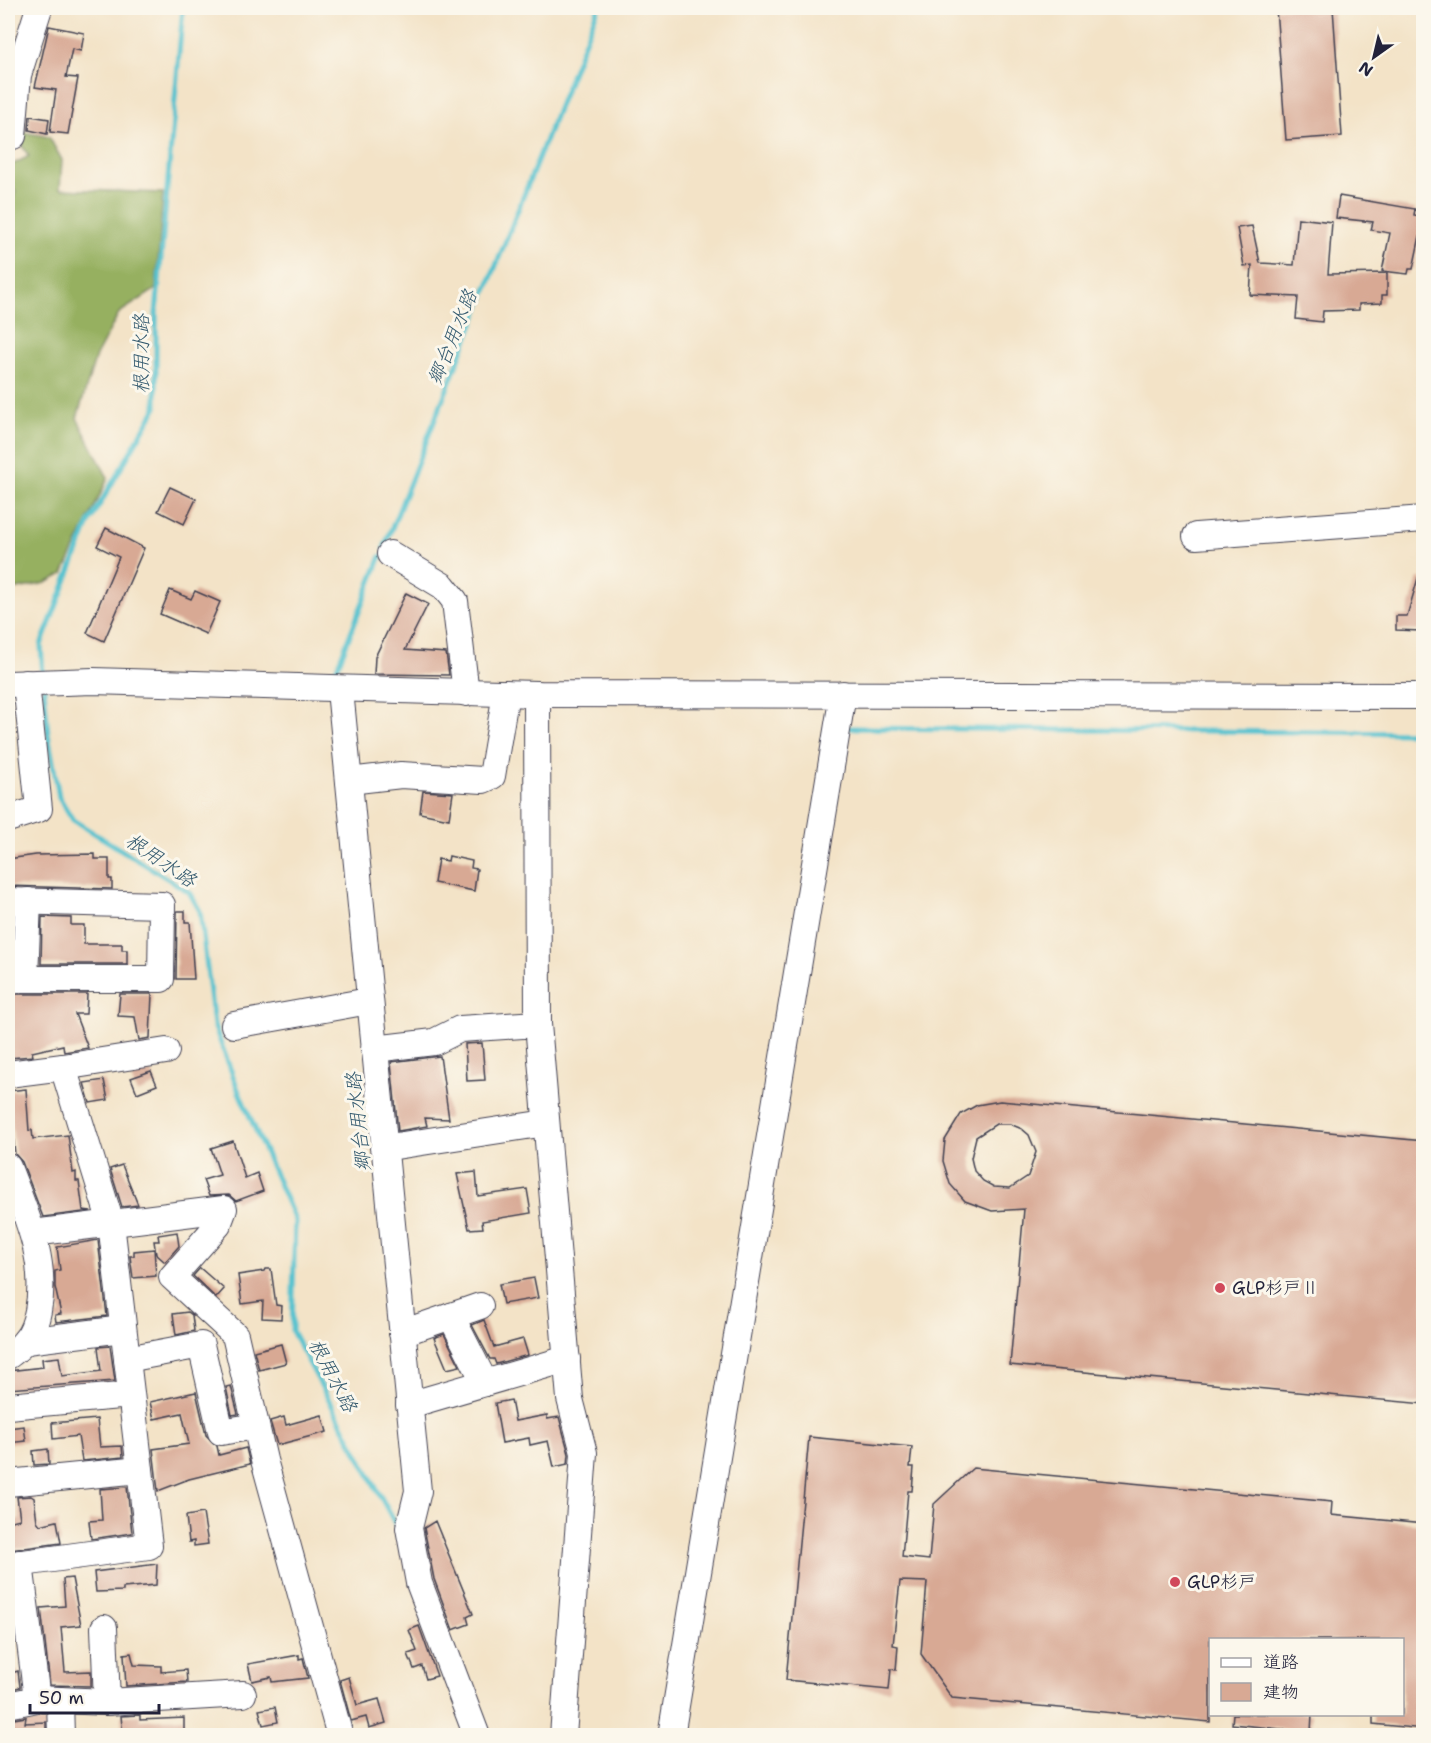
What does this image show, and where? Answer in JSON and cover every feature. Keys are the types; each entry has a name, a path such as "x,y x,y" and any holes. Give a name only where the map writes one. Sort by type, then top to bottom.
{"street":[{"path":"8,134 13,136 18,75 39,8"},
{"path":"1196,536 1424,519"},
{"path":"390,554 443,586 455,602 466,693"},
{"path":"8,819 39,809 31,683 537,694 1424,696"},
{"path":"340,690 349,781 364,1002 374,1049 418,1491 409,1528 419,1583 477,1736"},
{"path":"349,781 401,775 483,780 492,776 506,693"},
{"path":"537,694 538,1024 570,1399 584,1453 563,1736"},
{"path":"671,1736 843,694"},
{"path":"81,891 162,905 161,980 16,979 18,901 81,891"},
{"path":"234,1025 364,1002"},
{"path":"374,1049 434,1042 460,1029 538,1024"},
{"path":"8,1074 166,1051"},
{"path":"61,1736 48,1700 19,1645 14,1564 149,1546 111,1223 63,1067"},
{"path":"383,1148 546,1123"},
{"path":"8,1167 33,1233 41,1264 41,1294 36,1320 17,1348"},
{"path":"33,1233 224,1209 218,1225 172,1277 235,1335 256,1426 340,1736"},
{"path":"402,1333 480,1306"},
{"path":"451,1316 485,1383"},
{"path":"17,1348 123,1329"},
{"path":"127,1359 201,1345 221,1432 256,1426"},
{"path":"409,1405 567,1359"},
{"path":"8,1406 131,1395"},
{"path":"8,1483 140,1470"},
{"path":"104,1628 106,1702"},
{"path":"8,1705 48,1700 106,1702 243,1694"}],"green space":[{"path":"23,132 49,137 62,160 60,189 163,193 156,289 119,313 96,356 77,418 108,478 63,574 46,583 8,591 8,213 16,191 8,187 8,167 29,156 22,146"}],"building":[{"path":"1276,8 1333,8 1342,136 1286,140"},
{"path":"49,26 84,33 81,51 72,49 66,77 78,78 68,134 50,132 56,90 35,87"},
{"path":"30,116 49,119 47,134 29,130"},
{"path":"1339,196 1415,209 1414,215 1424,217 1413,269 1409,269 1408,274 1382,271 1390,233 1371,230 1373,222 1336,218"},
{"path":"1298,218 1332,222 1328,274 1387,273 1387,295 1382,295 1382,303 1359,304 1359,310 1323,311 1322,322 1296,319 1298,297 1250,295 1252,265 1244,266 1237,228 1252,226 1260,263 1294,265"},
{"path":"170,487 196,499 184,524 158,511"},
{"path":"106,528 144,548 104,641 87,633 119,557 97,546"},
{"path":"1418,578 1423,579 1421,631 1396,630 1396,616 1407,616"},
{"path":"170,590 191,599 195,591 220,602 206,634 160,614"},
{"path":"406,593 428,604 405,650 446,653 449,675 374,674 375,657"},
{"path":"423,791 453,793 449,819 420,813"},
{"path":"95,854 95,859 109,859 109,879 112,879 112,889 8,886 8,859 36,855"},
{"path":"449,856 472,861 471,868 477,869 474,891 434,883 438,859 448,861"},
{"path":"177,911 185,911 185,922 190,922 194,979 176,979"},
{"path":"8,916 12,916 11,964 8,964"},
{"path":"42,917 71,918 71,925 84,925 84,944 122,944 122,950 127,950 127,964 41,964"},
{"path":"8,994 87,994 86,1014 75,1014 88,1048 64,1052 63,1045 32,1052 33,1056 8,1058"},
{"path":"120,994 152,994 150,1038 139,1040 135,1017 118,1016"},
{"path":"482,1043 485,1080 467,1081 465,1044"},
{"path":"440,1056 449,1119 425,1118 427,1126 398,1131 391,1062"},
{"path":"151,1071 157,1085 137,1093 131,1078"},
{"path":"104,1080 108,1100 90,1103 84,1083"},
{"path":"26,1089 29,1131 32,1130 33,1139 68,1135 73,1173 76,1172 76,1181 79,1181 83,1210 91,1211 43,1217 22,1162 15,1154 10,1105 8,1106 8,1091"},
{"name":"GLP杉戸Ⅱ","path":"1000,1101 1424,1141 1424,1404 1010,1365 1024,1209 992,1211 965,1201 950,1184 943,1161 945,1140 961,1114 977,1105","holes":["996,1124 1010,1124 1029,1135 1036,1152 1028,1176 1010,1188 994,1187 983,1181 974,1171 971,1158 976,1137"]},
{"path":"233,1141 245,1178 257,1173 263,1191 236,1201 229,1195 209,1196 203,1180 220,1175 211,1148"},
{"path":"122,1165 138,1205 122,1207 110,1169"},
{"path":"476,1172 478,1196 527,1189 531,1213 482,1221 483,1228 469,1229 457,1174"},
{"path":"177,1232 179,1246 165,1262 156,1254 154,1241 159,1241 158,1235"},
{"path":"98,1240 107,1316 56,1322 55,1315 61,1314 55,1287 55,1271 60,1270 57,1247"},
{"path":"154,1249 156,1276 133,1278 130,1256 134,1256 134,1251"},
{"path":"200,1268 224,1289 216,1298 193,1276"},
{"path":"271,1269 276,1305 282,1306 281,1319 262,1318 263,1301 242,1304 238,1275"},
{"path":"534,1278 538,1298 503,1304 499,1284"},
{"path":"188,1312 192,1315 194,1331 176,1335 173,1314"},
{"path":"484,1320 494,1347 523,1339 528,1355 496,1364 494,1359 490,1359 472,1325"},
{"path":"444,1334 460,1366 447,1369 434,1338"},
{"path":"281,1344 286,1363 259,1370 254,1351"},
{"path":"110,1346 115,1381 8,1389 8,1371 43,1367 42,1359 59,1357 62,1376 101,1371 98,1347"},
{"path":"231,1386 238,1414 232,1415 226,1387"},
{"path":"196,1392 206,1435 217,1446 219,1455 246,1448 250,1464 189,1479 158,1491 153,1449 189,1444 182,1413 154,1419 150,1402"},
{"path":"511,1400 515,1421 547,1415 547,1419 559,1417 569,1454 568,1464 554,1467 548,1441 530,1445 529,1438 502,1443 495,1403"},
{"path":"322,1415 327,1432 277,1445 270,1421 284,1417 286,1425"},
{"path":"97,1419 100,1447 122,1446 123,1457 82,1461 78,1436 53,1439 52,1423"},
{"path":"24,1426 26,1441 8,1443 8,1428"},
{"name":"GLP杉戸","path":"809,1437 912,1447 910,1467 914,1467 912,1491 908,1491 902,1557 929,1560 934,1504 973,1468 1332,1502 1331,1515 1424,1524 1424,1729 1373,1724 1373,1716 1404,1716 1404,1638 1209,1638 1210,1722 952,1698 921,1654 927,1582 900,1581 893,1645 898,1646 896,1670 891,1669 889,1690 786,1680"},
{"path":"48,1449 49,1464 34,1465 33,1451"},
{"path":"127,1487 132,1533 91,1539 89,1521 102,1520 100,1489"},
{"path":"31,1496 34,1498 37,1521 40,1525 57,1521 61,1543 10,1550 8,1522 20,1519 17,1497"},
{"path":"203,1513 208,1544 194,1546 194,1541 189,1542 186,1516"},
{"path":"435,1521 473,1614 467,1617 469,1624 453,1630 434,1579 424,1528"},
{"path":"157,1564 156,1585 123,1588 123,1591 96,1592 94,1572"},
{"path":"72,1578 81,1625 61,1627 65,1672 91,1671 91,1686 50,1685 41,1608 65,1606 63,1579"},
{"path":"419,1626 437,1676 426,1679 422,1666 414,1669 408,1654 417,1651 409,1630"},
{"path":"131,1653 134,1665 161,1666 161,1672 186,1670 187,1682 126,1686 124,1654"},
{"path":"299,1655 299,1659 303,1658 308,1678 272,1682 271,1677 252,1681 248,1664"},
{"path":"18,1671 20,1687 8,1690 8,1674"},
{"path":"349,1677 357,1705 379,1699 386,1723 369,1728 366,1717 351,1721 340,1680"},
{"path":"275,1707 278,1722 263,1725 259,1710"},
{"path":"140,1715 140,1720 184,1718 184,1736 123,1736 121,1716"},
{"path":"1233,1716 1312,1716 1311,1732 1232,1724"},
{"path":"26,1717 25,1723 46,1722 46,1736 8,1736 8,1720"}],"waterway":[{"name":"根用水路","path":"43,676 41,645 89,523 156,408 156,314 183,8"},
{"name":"郷台用水路","path":"384,548 598,8"},
{"name":"郷台用水路","path":"333,678 381,556"},
{"name":"根用水路","path":"44,689 48,734 59,797 73,820 189,892 200,911 214,1025 239,1092 295,1220 292,1331 398,1529"},
{"path":"850,728 1424,733"}],"place":[{"name":"GLP杉戸Ⅱ","path":"1220,1288"},
{"name":"GLP杉戸","path":"1175,1582"}]}
